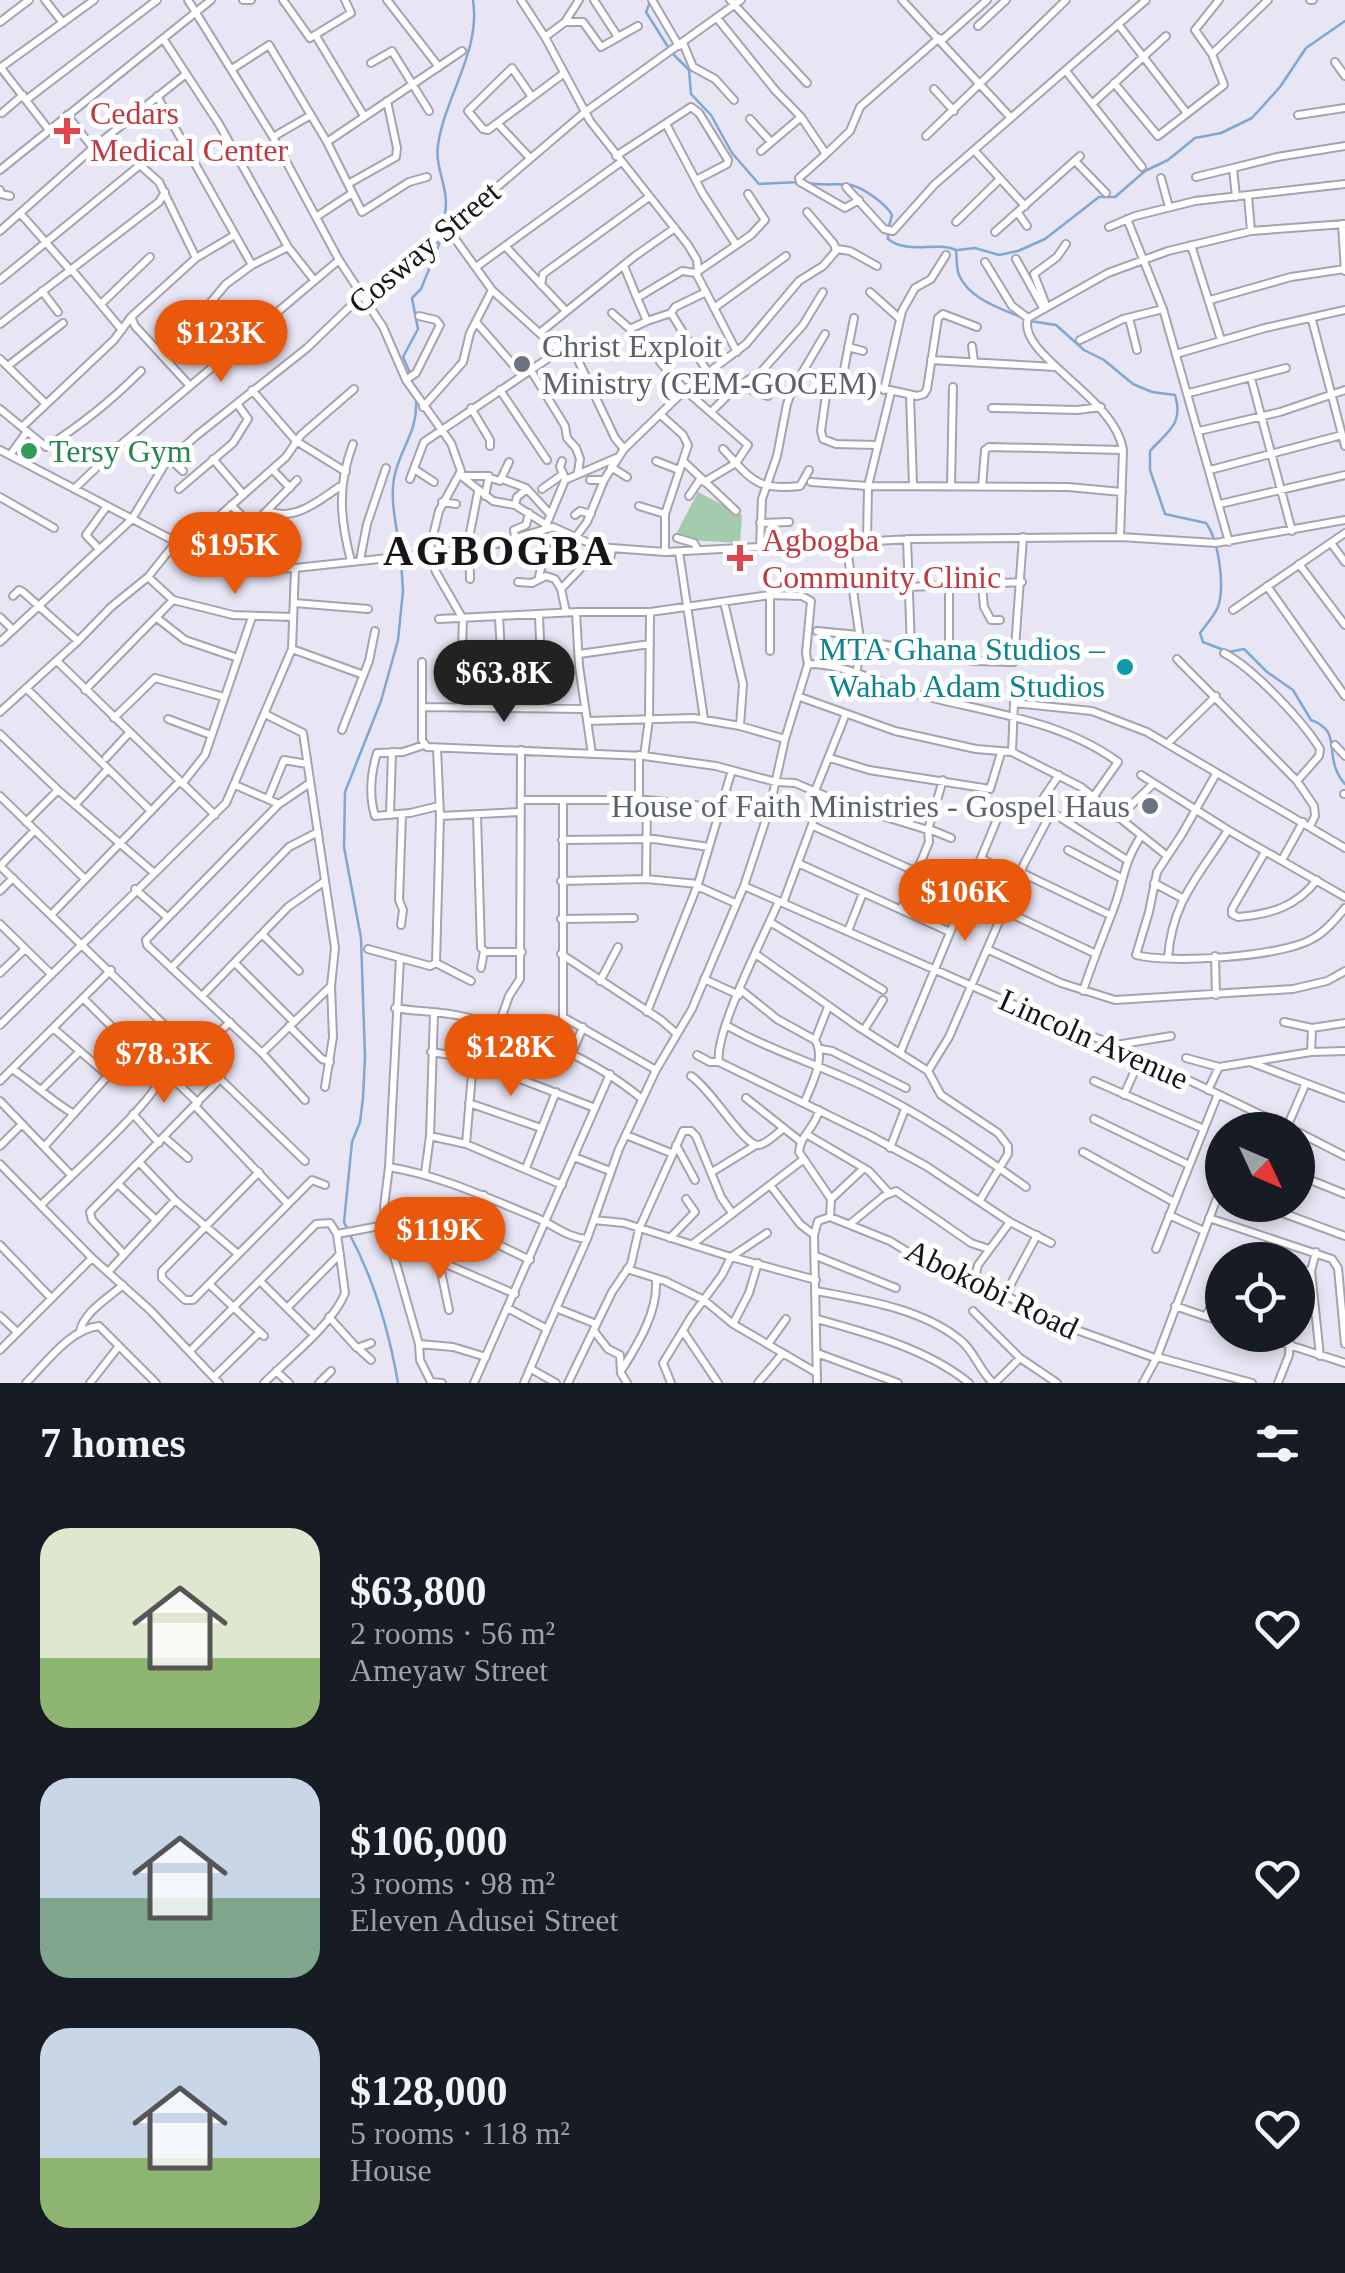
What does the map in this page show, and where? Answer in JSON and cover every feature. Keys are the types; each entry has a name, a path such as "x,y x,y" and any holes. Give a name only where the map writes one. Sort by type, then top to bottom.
{"street":[{"path":"0,22 18,4 30,0"},
{"path":"45,0 63,22"},
{"path":"49,130 0,67 94,0"},
{"path":"2,113 157,0"},
{"path":"188,0 273,136 340,260 383,327 423,406 442,428 461,468 461,475 442,502 429,552 436,572 464,619 460,707"},
{"path":"0,170 211,0"},
{"path":"243,0 251,0"},
{"path":"283,0 309,37 351,13 345,0"},
{"path":"522,0 585,112 697,260 707,264"},
{"path":"527,8 536,0"},
{"path":"545,37 566,22 579,0"},
{"path":"594,0 619,37"},
{"path":"652,0 693,66 715,79 734,100"},
{"name":"Cosway Street","path":"0,642 132,519 154,478 170,459 585,112 717,18 732,3 742,0"},
{"path":"902,0 1011,118"},
{"path":"859,200 848,208 799,178 850,131 860,106 988,0 998,7"},
{"path":"978,26 1006,0"},
{"path":"926,136 1066,0"},
{"path":"846,188 891,232 925,194 1146,0"},
{"path":"1114,84 1156,136 1225,84 1212,54 1194,30 1220,0"},
{"path":"1212,54 1268,0"},
{"path":"390,1 439,68"},
{"path":"732,3 807,83"},
{"path":"717,18 775,90 802,116 826,154"},
{"path":"566,22 583,22 601,47 638,26"},
{"path":"1118,24 1186,112"},
{"path":"316,36 364,116"},
{"path":"1093,103 1166,36"},
{"path":"164,40 288,247 314,280"},
{"path":"232,69 268,44 362,212 409,182 427,177"},
{"path":"372,63 392,51 429,112"},
{"path":"326,142 462,51"},
{"path":"1335,62 1345,76"},
{"path":"532,96 514,70 508,70 468,109 486,130 564,74"},
{"path":"1066,71 1142,167"},
{"path":"0,232 93,148 186,74"},
{"path":"934,90 954,110"},
{"path":"157,96 252,265"},
{"path":"348,184 396,157 387,101"},
{"path":"476,267 618,159 687,109 694,108 728,160 698,179"},
{"path":"1298,115 1345,108"},
{"path":"68,115 93,148"},
{"path":"273,136 310,115"},
{"path":"761,151 802,116"},
{"path":"750,119 771,142"},
{"path":"498,124 530,158"},
{"path":"666,124 734,243"},
{"path":"1196,177 1345,146"},
{"path":"974,150 1025,206"},
{"path":"995,232 1078,158 1106,193"},
{"path":"0,280 136,166 145,168 165,192 196,258"},
{"path":"1232,168 1236,197"},
{"path":"1162,178 1169,208"},
{"path":"956,222 1000,180"},
{"path":"1110,227 1169,208 1345,184"},
{"path":"0,190 10,196"},
{"path":"0,324 158,202 165,192"},
{"path":"316,217 351,194"},
{"path":"697,272 765,220 748,194"},
{"path":"1248,196 1251,231"},
{"path":"532,276 543,274 649,197"},
{"path":"158,202 170,202"},
{"path":"807,212 837,249 876,266"},
{"path":"20,213 102,303 160,350 190,386"},
{"path":"1018,213 1027,226"},
{"path":"1127,219 1163,309 1189,392 1228,542"},
{"path":"1120,537 1124,450 1117,428 1101,407 1032,344 1025,331 1028,318 1108,273 1143,259 1251,231 1344,224 1345,270 1291,277 1210,300"},
{"path":"541,331 675,228"},
{"path":"448,229 492,290 559,351 577,358 624,449"},
{"path":"10,455 45,403 196,258 233,236"},
{"path":"1044,306 1034,272 1058,257 1066,244"},
{"path":"1191,245 1221,340"},
{"path":"505,246 566,311"},
{"path":"160,350 201,314 226,284 288,247"},
{"path":"575,538 624,449 686,390 736,352 799,281 822,266 837,249"},
{"path":"867,541 868,486 899,318 915,288 931,279 946,255"},
{"path":"714,308 786,256"},
{"path":"102,303 150,257"},
{"path":"1016,259 1044,306"},
{"path":"74,489 96,466 340,260"},
{"path":"697,260 697,272 736,352"},
{"path":"984,262 1012,306 1028,318"},
{"path":"624,266 647,321"},
{"path":"638,298 682,271 697,272"},
{"path":"541,284 543,274"},
{"path":"423,406 463,362 492,290"},
{"path":"42,291 58,312"},
{"path":"612,313 630,329 670,313 674,307 706,292"},
{"path":"711,412 744,382 757,376 795,335 823,292"},
{"path":"870,292 899,318"},
{"path":"95,294 110,293"},
{"path":"1080,340 1130,318 1163,309"},
{"path":"1176,354 1345,310"},
{"path":"670,313 708,371"},
{"path":"201,314 232,352"},
{"path":"804,371 887,391 924,394 940,315 978,327"},
{"path":"410,377 440,325 420,316"},
{"path":"842,380 854,318"},
{"path":"1130,318 1137,350"},
{"path":"1312,320 1345,446"},
{"path":"476,322 522,375"},
{"path":"9,365 62,323"},
{"path":"760,546 760,505 792,390 825,334"},
{"path":"689,344 660,361 686,390 748,444 736,463 702,480 689,496"},
{"path":"972,346 974,362"},
{"path":"848,347 863,350"},
{"path":"410,479 424,442 559,351"},
{"path":"0,359 45,403"},
{"path":"931,360 1057,367"},
{"path":"1189,392 1286,368"},
{"path":"530,370 576,448 580,459 578,472"},
{"path":"0,409 44,446 50,446 104,406 141,371"},
{"path":"1251,378 1292,531"},
{"path":"744,382 753,391 768,396"},
{"path":"951,485 953,387"},
{"path":"828,388 823,439 836,444 876,445"},
{"path":"195,552 204,534 231,505 273,470 296,441 354,389"},
{"path":"252,390 296,441 346,472"},
{"path":"500,390 547,460"},
{"path":"1199,431 1345,390"},
{"path":"910,395 913,486"},
{"path":"179,489 233,443 247,425 246,414 238,404"},
{"path":"992,408 1101,407"},
{"path":"471,408 490,446"},
{"path":"661,415 687,440 688,449 664,514 665,552"},
{"path":"1210,470 1342,435"},
{"path":"353,444 340,487 340,520 356,561"},
{"path":"982,486 985,450 989,446 1124,450"},
{"path":"723,449 751,480 766,487 800,486 809,470"},
{"path":"0,450 231,568 295,568 502,543 545,526 564,476 562,461"},
{"path":"542,489 564,476 617,457"},
{"path":"170,459 183,471"},
{"path":"212,459 243,494"},
{"path":"656,461 681,466 736,510"},
{"path":"502,479 509,462"},
{"path":"611,467 627,478"},
{"path":"356,561 386,468"},
{"path":"414,469 434,482"},
{"path":"273,470 290,488"},
{"path":"461,475 502,479 527,488 550,514"},
{"path":"461,475 493,501 514,505 545,526 575,538 612,549 665,552 907,539 1120,537 1228,542 1345,520"},
{"path":"1220,504 1345,475"},
{"path":"470,579 469,538 481,494 490,478"},
{"path":"231,568 237,543 296,480"},
{"path":"590,480 604,480"},
{"path":"811,482 1122,492"},
{"path":"269,510 278,515 294,513 340,487"},
{"path":"514,505 517,496 527,488"},
{"path":"0,510 4,500 54,528"},
{"path":"442,502 456,504"},
{"path":"231,505 252,526"},
{"path":"99,549 86,535 107,506"},
{"path":"639,506 664,514"},
{"path":"575,516 580,510 591,514"},
{"path":"516,538 514,530 526,524 529,513"},
{"path":"760,523 789,522"},
{"path":"1233,610 1345,533"},
{"path":"817,631 949,654 974,662 1014,662 1023,537"},
{"path":"677,538 694,543 698,550"},
{"path":"907,539 911,648"},
{"path":"0,712 148,576 176,542"},
{"path":"846,542 858,637 858,670"},
{"path":"502,543 507,551 516,554"},
{"path":"1331,543 1345,562"},
{"path":"539,577 546,547"},
{"path":"596,559 609,564 612,549"},
{"path":"679,552 704,719"},
{"path":"1300,564 1345,625"},
{"path":"0,1025 152,872 215,815 235,786 292,649 295,568"},
{"path":"560,589 580,569"},
{"path":"148,576 173,600 252,617 293,617"},
{"path":"518,582 556,578 566,612"},
{"path":"908,587 1022,582"},
{"path":"982,585 986,612 991,620 1000,620"},
{"path":"949,586 949,654"},
{"path":"1267,586 1345,696"},
{"path":"13,596 20,590 78,641"},
{"path":"439,619 650,612 770,596 802,596 811,601 808,664 744,886 692,1010 656,1070 610,1171 587,1239 524,1383"},
{"path":"770,596 770,651"},
{"path":"85,690 173,600"},
{"path":"724,602 741,669 740,726"},
{"path":"294,604 368,609"},
{"path":"576,612 592,754"},
{"path":"646,880 642,756 648,719 650,612"},
{"path":"539,616 543,708"},
{"path":"0,617 12,630"},
{"path":"51,915 202,761 252,617"},
{"path":"499,617 504,707"},
{"path":"157,618 185,640 238,658"},
{"path":"342,730 369,661 375,631"},
{"path":"579,654 650,644"},
{"path":"292,649 361,674"},
{"path":"1224,654 1275,697 1320,748 1319,756 1297,781"},
{"path":"1176,658 1297,781 1314,806 1315,816 1282,860"},
{"path":"57,662 215,815"},
{"path":"422,662 422,740 412,750 377,753 371,784 375,816 439,806"},
{"path":"808,664 858,670 922,696 1014,716 1073,738 1118,762 1094,796"},
{"path":"114,718 155,678 224,697"},
{"path":"26,688 152,811"},
{"path":"1168,743 1216,696"},
{"path":"800,698 909,735 1012,752 1094,796 1166,854"},
{"path":"1012,752 1014,704 1092,711 1168,743 1345,848"},
{"path":"423,707 584,709"},
{"path":"265,714 300,730 318,832 335,948 330,986 334,1014 325,1087"},
{"path":"719,1062 718,1050 726,1025 770,922 800,864 845,716"},
{"path":"168,719 211,735"},
{"path":"587,721 704,719 785,739"},
{"path":"106,758 130,733"},
{"path":"0,734 152,872"},
{"path":"422,740 437,748 642,756 732,770 776,782 788,781 951,838"},
{"path":"1335,745 1345,756"},
{"path":"436,962 440,816 437,748"},
{"path":"498,1027 509,996 520,982 521,750"},
{"path":"390,814 392,752"},
{"path":"830,758 869,770 992,788 1001,753"},
{"path":"268,799 284,760 307,764"},
{"path":"75,805 108,770"},
{"path":"647,1012 697,885 732,770"},
{"path":"1216,774 1166,854 1135,954 1168,958 1278,951 1300,945 1322,932 1345,908"},
{"path":"1058,775 1042,806 1126,860"},
{"path":"1141,775 1345,896"},
{"path":"901,910 929,842 928,830 943,780"},
{"path":"304,1100 146,940 279,804 310,783"},
{"path":"1118,818 1153,784"},
{"path":"235,786 279,804"},
{"path":"26,822 58,790"},
{"path":"0,796 85,879"},
{"path":"522,800 643,800 721,808"},
{"path":"563,801 563,1017 656,1070"},
{"path":"440,816 520,812"},
{"path":"928,1071 948,1037 1019,875 1051,813"},
{"path":"402,814 402,924"},
{"path":"477,815 480,944 484,951 481,968"},
{"path":"900,1053 996,822"},
{"path":"813,826 917,872"},
{"path":"34,830 0,866 305,1161"},
{"path":"1168,958 1174,918 1228,830"},
{"path":"171,968 290,846 318,832"},
{"path":"1083,991 1126,860 1141,836"},
{"path":"562,840 646,840 709,847"},
{"path":"1068,850 1121,878"},
{"path":"1265,852 1232,914 1248,916 1280,910 1297,902 1317,880"},
{"path":"982,859 1110,915"},
{"path":"800,864 950,932"},
{"path":"0,891 13,878"},
{"path":"562,881 646,880 697,885 735,903"},
{"path":"202,996 288,907 325,881"},
{"path":"1154,883 1184,899"},
{"name":"Lincoln Avenue","path":"744,886 1115,1045 1257,1112"},
{"path":"136,890 167,917"},
{"path":"848,931 863,893"},
{"path":"1005,911 1095,953"},
{"path":"561,919 634,918"},
{"path":"770,922 883,990"},
{"path":"0,924 50,974"},
{"path":"262,934 300,970"},
{"path":"600,981 618,947"},
{"path":"0,973 26,949"},
{"path":"368,949 430,966 436,962"},
{"path":"989,950 1083,991 1115,1000 1293,989 1345,971"},
{"path":"484,951 522,952"},
{"path":"562,954 677,1034"},
{"path":"757,955 928,1071 941,1094 1005,1141 1008,1154 980,1200"},
{"path":"1215,956 1216,995"},
{"path":"400,958 385,1226 419,1344 420,1360 429,1379 442,1383"},
{"path":"436,962 471,981"},
{"path":"235,963 322,1060 330,1062"},
{"path":"0,1081 110,970"},
{"path":"704,979 740,992 815,1040 821,1049 804,1103"},
{"path":"262,1054 330,986"},
{"path":"41,1205 158,1087 151,1066 83,998"},
{"path":"864,1030 883,1000"},
{"path":"815,1040 828,1006"},
{"path":"395,1008 471,1018 572,1053 610,1074 642,1099"},
{"path":"425,1174 434,1013"},
{"path":"196,1054 230,1022"},
{"path":"1284,1022 1312,1028 1345,1023"},
{"path":"726,1025 905,1108 1026,1187"},
{"path":"572,1053 583,1027"},
{"path":"53,1028 110,1077"},
{"path":"1311,1052 1312,1028"},
{"path":"507,1073 520,1035"},
{"path":"1115,1045 1171,1036"},
{"path":"44,1147 133,1048"},
{"path":"821,1049 832,1050 906,1088"},
{"path":"1186,1058 1220,1067 1345,1050"},
{"path":"41,1090 80,1051"},
{"path":"431,1052 463,1057 595,1108"},
{"path":"697,1055 819,1110 1050,1243"},
{"path":"1124,1095 1140,1058"},
{"path":"466,1144 474,1062"},
{"path":"1249,1062 1345,1098"},
{"path":"1208,1090 1220,1067"},
{"path":"12,1069 74,1114"},
{"path":"475,1383 610,1074"},
{"path":"691,1076 717,1099 740,1134 758,1145"},
{"path":"172,1078 287,1203"},
{"path":"123,1253 89,1216 220,1078"},
{"path":"1094,1080 1204,1129"},
{"path":"1298,1112 1306,1083"},
{"path":"526,1168 556,1092"},
{"path":"1156,1249 1218,1094"},
{"path":"746,1098 784,1128 864,1168 888,1193"},
{"path":"0,1101 71,1175"},
{"path":"469,1103 541,1128"},
{"path":"890,1148 905,1108"},
{"path":"817,1383 814,1234 818,1221 830,1218 831,1199 799,1152 819,1110"},
{"path":"132,1114 188,1158"},
{"path":"1094,1119 1189,1165"},
{"path":"0,1146 22,1124"},
{"path":"712,1172 784,1128"},
{"path":"568,1383 627,1269 639,1229 683,1131 693,1133 732,1213"},
{"path":"626,1135 671,1153"},
{"path":"430,1136 466,1144 562,1185"},
{"name":"Lincoln Avenue","path":"1315,1141 1345,1156"},
{"path":"676,1145 695,1180"},
{"path":"1083,1152 1174,1202"},
{"path":"574,1157 610,1171"},
{"path":"694,1243 804,1159"},
{"path":"139,1162 175,1200 238,1254"},
{"path":"389,1168 425,1174 484,1195 572,1236 587,1239"},
{"path":"831,1199 864,1168"},
{"path":"2,1169 217,1380 262,1334 209,1284"},
{"path":"259,1172 160,1274 189,1301 312,1180 325,1185"},
{"path":"1315,1183 1345,1194"},
{"path":"118,1184 156,1220"},
{"path":"770,1185 800,1224 814,1234"},
{"path":"850,1224 888,1193 898,1192 971,1244 989,1248"},
{"path":"468,1230 484,1195"},
{"path":"669,1238 695,1212 686,1199"},
{"path":"108,1272 175,1200"},
{"path":"384,1207 468,1230 530,1260"},
{"path":"1169,1215 1204,1231"},
{"path":"426,1216 449,1310"},
{"name":"Abokobi Road","path":"830,1218 1006,1295 1057,1323 1156,1357 1252,1383"},
{"path":"594,1220 624,1223 816,1280"},
{"path":"974,1282 976,1268 1010,1222"},
{"path":"1143,1383 1207,1222"},
{"path":"1222,1222 1332,1259 1338,1268 1345,1344"},
{"path":"1307,1222 1345,1236"},
{"path":"190,1351 316,1224 330,1223 337,1234 345,1292 329,1317 264,1383"},
{"path":"337,1234 385,1226"},
{"path":"671,1383 663,1363 682,1332 730,1257 766,1233"},
{"path":"1006,1295 1037,1235"},
{"path":"0,1245 51,1298"},
{"path":"287,1308 341,1253"},
{"path":"816,1256 896,1288"},
{"path":"0,1350 92,1258"},
{"path":"438,1262 515,1294"},
{"path":"733,1324 758,1263"},
{"path":"627,1269 704,1300 733,1324 817,1373"},
{"path":"626,1383 621,1373 644,1332 656,1296 656,1280"},
{"path":"260,1281 312,1334"},
{"path":"80,1332 90,1313 122,1284"},
{"path":"816,1291 896,1309 939,1326 966,1346 992,1383 1020,1358"},
{"path":"1176,1306 1205,1316"},
{"path":"556,1308 595,1328 608,1349 620,1355 623,1368"},
{"path":"509,1309 547,1329"},
{"path":"973,1311 1020,1358 1057,1383"},
{"path":"1315,1314 1320,1356"},
{"path":"0,1316 17,1332"},
{"path":"329,1317 371,1360"},
{"path":"768,1344 786,1319"},
{"path":"817,1319 856,1328 937,1362 969,1383"},
{"path":"26,1383 80,1332 99,1326 156,1383"},
{"path":"682,1332 718,1383"},
{"path":"359,1349 371,1343"},
{"path":"419,1344 453,1347 486,1357"},
{"path":"90,1383 119,1346"},
{"path":"1278,1383 1289,1352"},
{"path":"1308,1352 1345,1363"},
{"path":"817,1353 898,1383"},
{"path":"758,1383 784,1354"},
{"path":"531,1368 556,1383"},
{"path":"276,1371 289,1383"},
{"path":"319,1383 331,1371"}],"green space":[{"path":"698,492 742,515 740,543 689,540 676,534"}],"waterway":[{"path":"440,230 446,205 438,145 472,37 473,0"},
{"path":"650,2 646,12 668,47"},
{"path":"958,250 975,248 999,255 1045,239 1099,197 1115,197 1145,171 1168,160 1195,138 1221,133 1252,118 1280,87 1306,48 1345,21"},
{"path":"673,54 689,70 691,94 711,115 732,153 759,184 800,182"},
{"path":"808,183 847,184 862,189 892,215 889,226"},
{"path":"888,234 888,239 904,246 956,250 959,275 970,291 1023,318"},
{"path":"410,373 403,357 418,329 412,298 421,289 442,237"},
{"path":"1030,321 1056,325 1133,384 1175,395 1176,420 1150,451 1150,470 1165,514 1206,523 1214,541 1221,576 1220,598 1200,633 1203,642 1229,652 1244,649 1293,690 1311,720 1327,731 1334,764 1345,784"},
{"path":"400,552 394,480 412,428 416,400"},
{"path":"347,1228 344,1222 352,1142 360,1122 365,1057 361,938 344,847 345,792 381,701 398,640 403,591 401,560"},
{"path":"350,1235 380,1307 398,1383"}],"place":[{"name":"Cedars Medical Center","path":"67,131"},
{"name":"Christ Exploit Ministry (CEM-GOCEM)","path":"522,364"},
{"name":"Tersy Gym","path":"29,451"},
{"name":"Agbogba Community Clinic","path":"740,558"},
{"name":"MTA Ghana Studios – Wahab Adam Studios","path":"1125,667"},
{"name":"House of Faith Ministries - Gospel Haus","path":"1150,806"}],"district":[{"name":"AGBOGBA","path":"499,551"}]}
